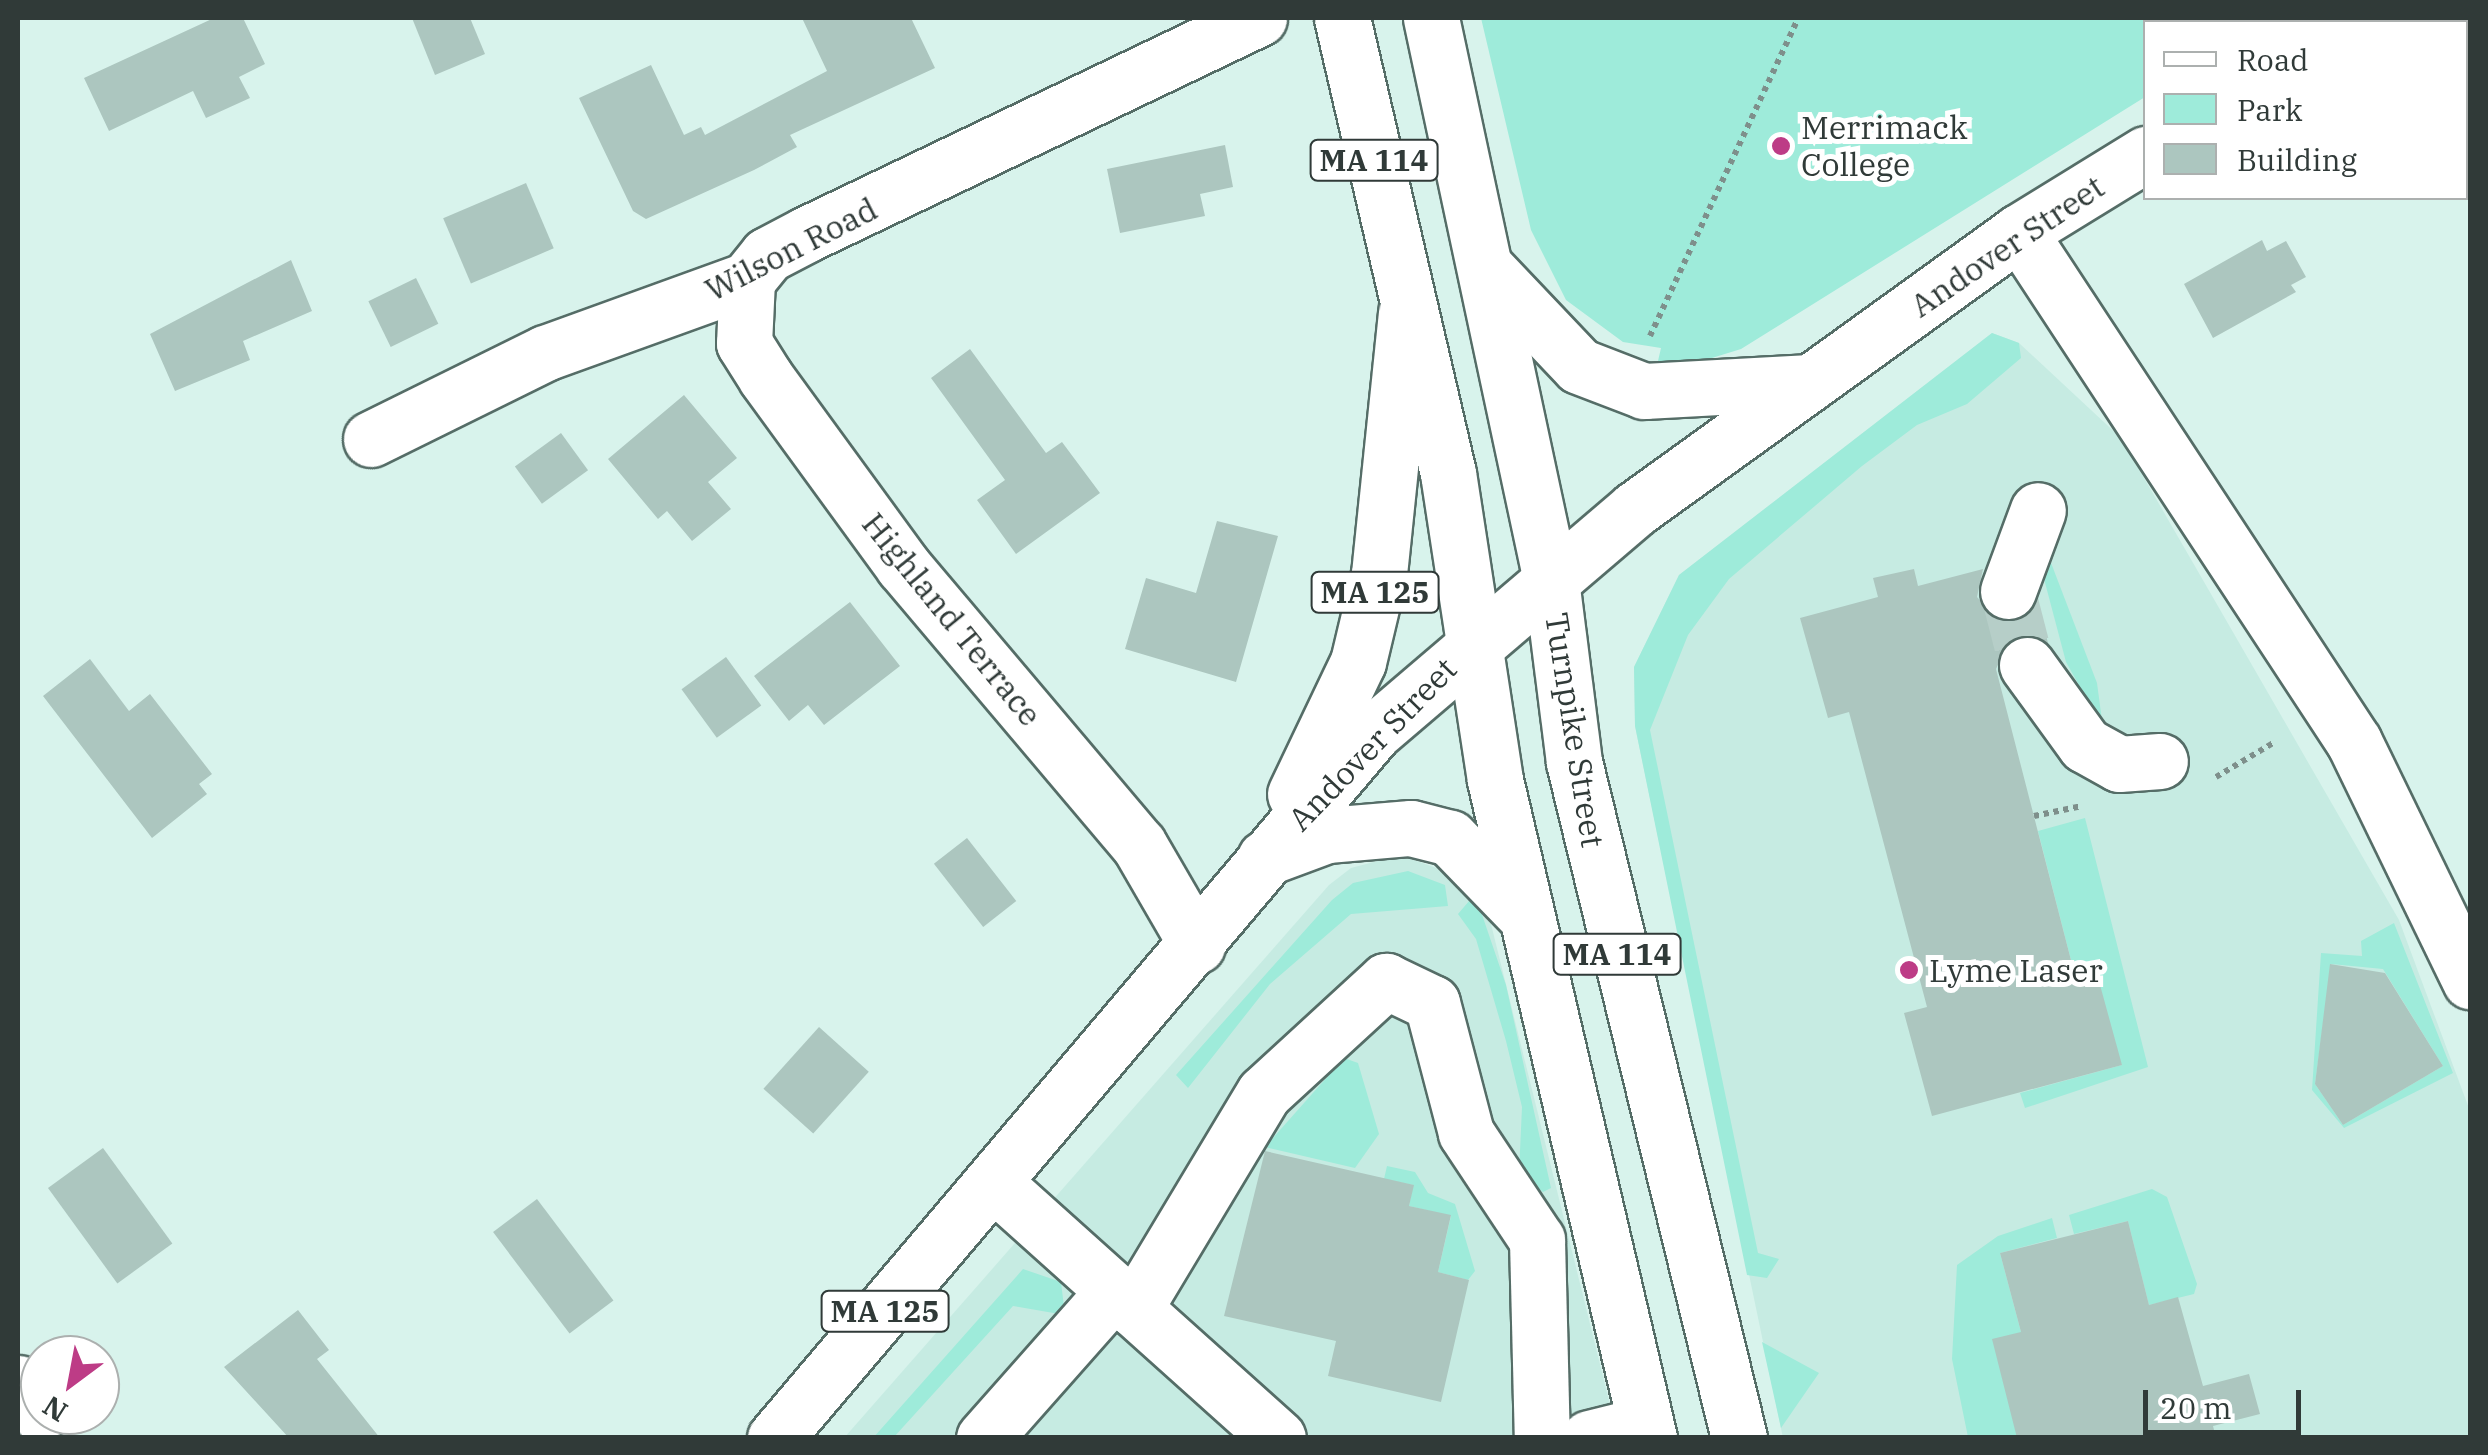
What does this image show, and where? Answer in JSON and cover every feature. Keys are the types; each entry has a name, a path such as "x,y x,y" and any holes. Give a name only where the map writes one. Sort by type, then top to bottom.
{"main road":[{"name":"Wilson Road","path":"371,439 545,353 747,280 767,255 806,234 1258,18"},
{"name":"MA 114","path":"1342,18 1407,303 1476,639 1524,914 1647,1431"},
{"name":"Turnpike Street","path":"1431,18 1488,270 1551,580 1574,762 1739,1438"},
{"name":"Andover Street","path":"775,1438 1374,732 1476,639 1811,382 2019,232 2143,156"},
{"path":"2019,232 2354,742 2470,981"},
{"path":"1488,270 1579,366 1644,391 1811,382"},
{"name":"Highland Terrace","path":"747,280 744,343 766,378 903,566 1139,845 1197,945"},
{"name":"MA 125","path":"1262,860 1358,662 1385,535 1407,303"},
{"path":"2008,591 2038,510"},
{"path":"2027,665 2084,746 2118,764 2160,761"},
{"path":"1262,860 1327,835 1411,828 1450,838 1524,914"},
{"path":"984,1438 1124,1300 1264,1093 1386,981 1432,1004 1466,1133 1537,1240 1542,1438"},
{"path":"994,1184 1278,1438"},
{"path":"1589,1438 1647,1431"}],"path":[{"path":"1641,355 1798,18"},
{"path":"2216,776 2273,743"},
{"path":"2034,816 2101,802"}],"shaded area":[{"path":"1992,333 2019,343 2121,438 2399,920 2470,1111 2470,1437 1783,1438 1635,726 1634,667 1679,575"},
{"path":"1400,855 1456,875 1491,924 1618,1437 844,1438 1329,885 1351,868"}],"green space":[{"name":"Merrimack College","path":"1481,18 2286,18 2143,20 2143,98 1741,349 1699,362 1658,361 1661,348 1623,342 1566,300 1531,230"},
{"path":"1992,333 2019,343 2021,358 1967,404 1917,425 1862,466 1729,579 1688,635 1650,730 1758,1253 1779,1259 1767,1278 1747,1275 1635,726 1634,667 1679,575"},
{"path":"2048,555 2097,683 2103,728 2066,662 2043,575"},
{"path":"2085,818 2148,1067 2025,1108 2020,1093 2122,1065 2073,968 2038,831"},
{"path":"1408,871 1445,885 1448,906 1351,914 1270,984 1188,1088 1176,1075 1332,900 1353,883"},
{"path":"1475,894 1506,985 1551,1188 1543,1192 1519,1173 1522,1107 1476,939 1458,914"},
{"path":"2394,923 2453,1073 2344,1128 2312,1090 2321,953 2362,956 2361,941","holes":["2331,964 2383,969 2443,1066 2343,1125 2315,1084"]},
{"path":"1344,1058 1358,1063 1379,1134 1355,1168 1265,1147"},
{"path":"1387,1166 1415,1172 1428,1193 1455,1204 1475,1271 1468,1280 1438,1272 1451,1216 1409,1206 1413,1185 1384,1179"},
{"path":"2152,1189 2167,1197 2197,1284 2194,1294 2149,1305 2128,1221 2074,1234 2069,1215"},
{"path":"2052,1218 2057,1238 2000,1253 2021,1332 2017,1437 1968,1437 1952,1359 1957,1265 1998,1236"},
{"path":"1023,1269 1061,1282 1065,1315 1013,1306 894,1437 873,1438"},
{"path":"1762,1342 1819,1373 1781,1428"}],"building":[{"path":"214,18 243,18 265,64 239,77 250,98 206,118 193,91 109,131 84,78"},
{"path":"412,18 470,18 485,54 435,75"},
{"path":"802,18 911,18 935,68 790,135 797,147 754,170 646,219 633,211 579,98 651,65 684,135 701,127 705,135 827,71"},
{"path":"1225,145 1233,187 1200,194 1205,216 1120,233 1107,169"},
{"path":"526,183 554,248 471,284 443,218"},
{"path":"2262,240 2267,251 2286,241 2306,277 2291,285 2296,292 2213,338 2184,284"},
{"path":"291,260 312,311 243,341 250,360 175,391 150,334"},
{"path":"416,278 438,324 391,347 368,301"},
{"path":"970,349 1046,453 1062,442 1100,493 1016,554 977,500 1005,480 931,378"},
{"path":"684,395 737,458 708,482 731,509 692,541 667,511 658,519 608,459"},
{"path":"561,433 588,470 542,504 515,467"},
{"path":"1217,521 1278,536 1236,682 1125,649 1146,578 1196,593"},
{"path":"1914,569 1918,586 1983,569 1977,597 1998,621 2027,616 2037,602 2048,643 2010,639 1996,669 2073,968 2094,963 2122,1065 1932,1116 1904,1013 1927,1007 1849,712 1828,718 1800,618 1878,597 1873,578"},
{"path":"850,602 900,666 824,725 808,705 789,721 754,676"},
{"path":"726,657 761,706 717,738 682,689"},
{"path":"90,659 129,711 150,694 212,774 199,784 207,794 152,838 43,696"},
{"path":"967,838 1016,901 983,927 934,864"},
{"path":"2330,964 2385,973 2443,1066 2343,1125 2315,1084"},
{"path":"819,1027 869,1072 813,1134 763,1089"},
{"path":"103,1148 172,1243 117,1283 48,1188"},
{"path":"1265,1151 1414,1185 1409,1206 1451,1215 1438,1272 1469,1280 1441,1402 1328,1376 1336,1341 1224,1316"},
{"path":"537,1199 613,1300 570,1334 493,1232"},
{"path":"2128,1221 2149,1305 2178,1297 2203,1386 2249,1374 2260,1414 2213,1426 2216,1438 2017,1438 1992,1339 2021,1332 2000,1253"},
{"path":"298,1310 329,1350 317,1359 380,1438 289,1438 224,1367"}],"tunnel":[{"path":"2008,591 2027,665"}],"place":[{"name":"Merrimack College","path":"1781,146"},
{"name":"Lyme Laser","path":"1909,970"}]}
